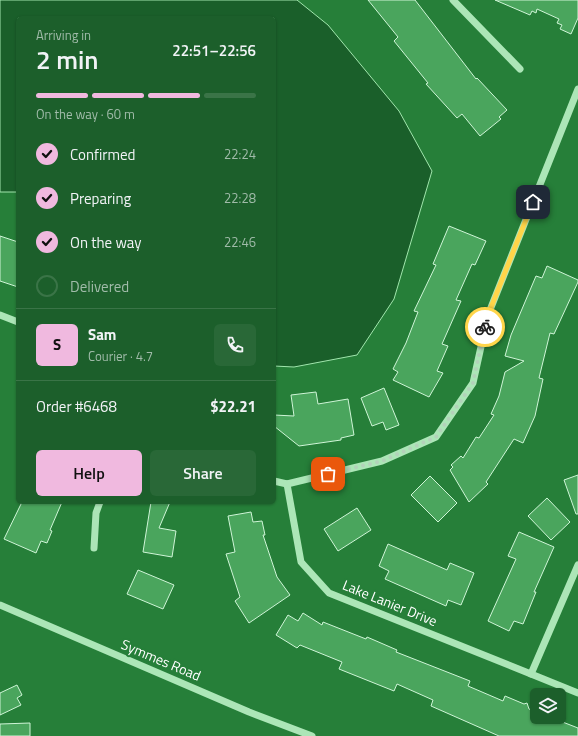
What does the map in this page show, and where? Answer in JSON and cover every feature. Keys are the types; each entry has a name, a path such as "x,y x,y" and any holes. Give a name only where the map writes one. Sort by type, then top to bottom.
{"street":[{"path":"453,0 520,69"},
{"path":"276,481 287,484 382,461 436,437 473,383 488,315 578,88"},
{"path":"0,315 16,321"},
{"name":"Lake Lanier Drive","path":"287,484 301,562 329,593 578,693"},
{"path":"94,548 96,513 99,504"},
{"path":"531,674 578,565"},
{"name":"Symmes Road","path":"0,605 241,709 312,736"}],"shaded area":[{"path":"0,0 297,0 328,25 399,111 432,171 394,299 357,355 294,367 276,366 276,16 16,16 16,192 0,192"}],"building":[{"path":"368,0 415,0 476,79 477,78 507,110 499,117 501,119 480,136 462,114 457,118 426,84 428,83 394,41 398,37"},
{"path":"495,0 578,0 578,18 571,34 560,29 562,25 557,23 559,19 537,9 536,13 532,11 530,15"},
{"path":"449,226 486,241 475,265 472,264 456,300 461,301 442,344 448,346 437,371 443,373 429,397 393,380 398,372 393,369 406,343 418,312 414,311 436,265 433,264"},
{"path":"0,236 16,241 16,286 0,281"},
{"path":"547,266 578,280 578,282 554,334 550,333 539,378 543,379 535,416 523,443 514,439 486,482 488,484 469,502 450,470 453,467 451,465 461,456 463,458 476,437 479,438 494,415 491,414 499,396 505,372 524,361 505,356 511,335 536,276 542,278"},
{"path":"384,388 399,425 386,430 383,422 372,426 361,398"},
{"path":"316,392 318,404 348,399 354,435 341,438 341,440 299,446 276,428 276,415 294,416 291,395"},
{"path":"578,475 578,514 576,514 564,480"},
{"path":"430,476 457,503 438,522 411,495"},
{"path":"547,498 570,522 551,540 528,516"},
{"path":"21,504 61,504 50,530 52,531 47,543 41,541 36,553 4,539"},
{"path":"151,504 169,504 159,528 176,531 172,557 143,552"},
{"path":"357,508 371,530 338,551 324,529"},
{"path":"251,512 253,522 262,521 265,535 263,535 277,577 290,595 249,623 235,601 240,597 226,554 235,552 228,516"},
{"path":"519,532 554,547 534,592 536,592 523,624 514,621 509,631 488,621 516,559 508,556"},
{"path":"388,544 447,570 450,563 474,573 461,605 448,600 446,606 385,579 389,571 379,566"},
{"path":"138,570 174,585 163,609 127,594"},
{"path":"303,613 322,625 323,622 366,639 367,637 397,650 396,652 470,681 468,686 503,701 505,696 524,704 527,703 530,710 530,724 566,723 578,728 578,736 499,736 431,706 433,700 397,684 394,691 339,669 342,662 300,645 297,648 276,635 288,615 298,621"},
{"path":"17,685 22,695 17,698 21,705 0,715 0,693"},
{"path":"30,723 30,736 0,736 0,724"}],"way so far":[{"path":"328,474 382,461 436,437 473,383 485,327"}],"route":[{"path":"485,327 488,315 533,202"}]}
